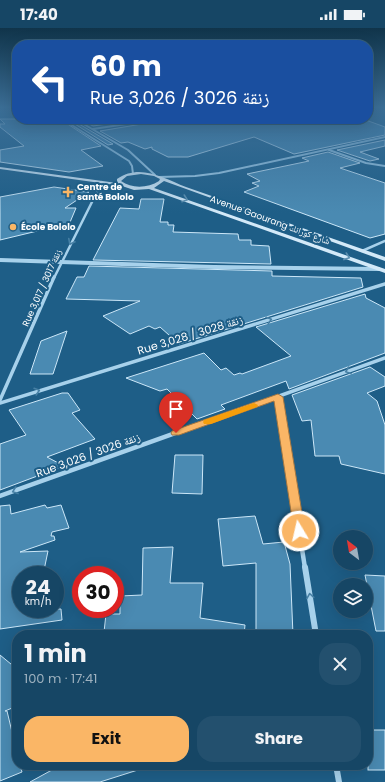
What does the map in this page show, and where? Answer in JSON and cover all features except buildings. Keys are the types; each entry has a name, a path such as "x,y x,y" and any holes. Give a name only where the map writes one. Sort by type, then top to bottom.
{"main road":[{"path":"0,168 85,179 133,188 148,187 159,184 158,177"},
{"name":"Avenue Gaourang شارع كورانك","path":"85,179 122,177 133,174 158,177 184,188 385,259"},
{"path":"121,185 119,180 122,177"},
{"name":"Avenue Gaourang شارع كورانك","path":"148,187 382,270"}],"street":[{"path":"100,142 129,160 132,166 133,174"},
{"path":"113,142 136,156 158,177 195,176 219,173 364,142"},
{"path":"329,149 366,163 385,166"},
{"name":"Rue 3,017 / زنقة 3017","path":"0,402 61,262 102,182"},
{"path":"362,251 385,241"},
{"path":"0,260 214,267 382,270"},
{"name":"Rue 3,028 / زنقة 3028","path":"0,402 385,284"},
{"name":"Rue 3,026 / زنقة 3026","path":"0,496 385,358"},
{"path":"278,397 315,630"},
{"path":"337,770 339,782"}],"slow traffic":[{"path":"208,422 254,405"}],"place":[{"name":"Centre de santé Bololo","path":"68,192"},
{"name":"École Bololo","path":"13,227"}],"route":[{"path":"176,433 278,397 299,531"}]}
